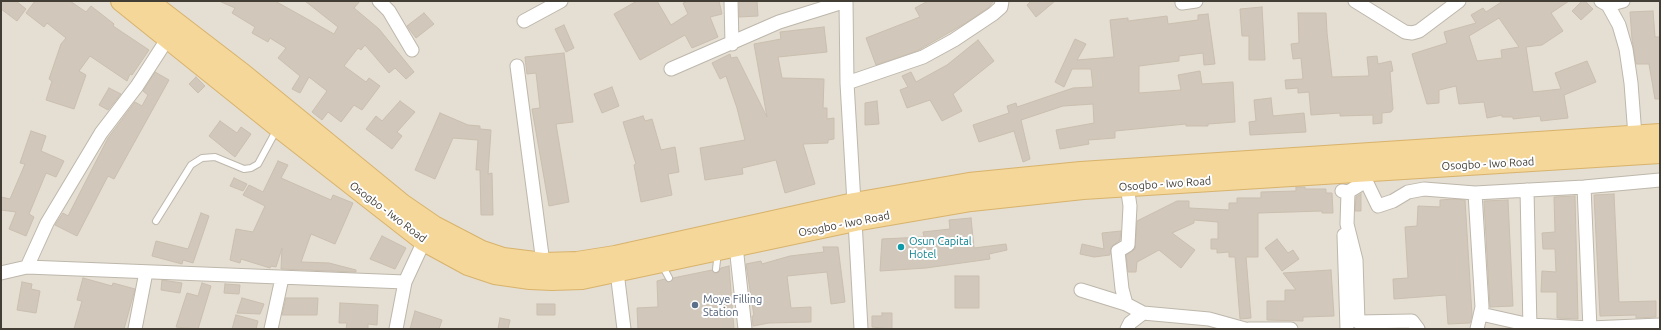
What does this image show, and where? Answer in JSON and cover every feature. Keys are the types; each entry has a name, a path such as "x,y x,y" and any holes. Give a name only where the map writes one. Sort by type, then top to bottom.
{"main road":[{"name":"Osogbo - Iwo Road","path":"121,1 278,127 424,241 468,265 495,274 552,280 582,279 617,272 665,270 724,255 855,212 1127,186 1336,173 1530,152 1635,136 1660,134"},
{"name":"Osogbo - Iwo Road","path":"148,1 248,79 402,204 434,226 482,251 503,258 543,263 577,262 615,256 855,212 969,183 1081,172 1530,152 1660,152"}],"street":[{"path":"379,1 389,11 412,50"},
{"path":"524,21 561,1"},
{"path":"730,1 732,44"},
{"path":"671,69 732,44 779,22 846,1 847,83 861,329"},
{"path":"847,83 923,56 954,40 993,14 1001,7 1002,1"},
{"path":"1182,3 1196,1"},
{"path":"1355,1 1404,32 1412,33 1419,31 1460,1"},
{"path":"1623,1 1605,3 1619,25 1626,49 1631,84 1635,136"},
{"path":"27,268 47,223 101,133 137,86 168,38"},
{"path":"517,66 543,263"},
{"path":"1336,173 1345,192 1347,224 1356,260 1358,322 1412,321 1418,329"},
{"path":"1345,192 1366,181 1378,206 1394,201 1408,192 1424,189 1475,193 1584,187 1660,180"},
{"path":"1127,186 1130,206 1128,245 1118,251 1122,289 1134,309 1129,326"},
{"path":"1584,187 1590,328"},
{"path":"1527,190 1530,327"},
{"path":"1345,192 1347,329"},
{"path":"1475,193 1481,314 1477,329"},
{"path":"396,329 405,282 424,241"},
{"path":"724,255 745,329"},
{"path":"1,273 27,268 405,282"},
{"path":"135,329 146,272"},
{"path":"617,272 624,329"},
{"path":"271,329 282,278"},
{"path":"1081,290 1134,309 1209,318 1245,329"},
{"path":"1481,314 1530,327 1590,328 1660,325"},
{"path":"1250,329 1291,329"}],"lane":[{"path":"156,221 191,165 202,158 215,157 244,169 251,168 258,164 278,127"}],"shaded area":[{"path":"1,1 1660,1 1660,329 1,329"}],"building":[{"path":"1,1 16,1 26,9 17,21 1,9"},
{"path":"35,1 70,1 86,12 91,6 114,24 113,26 149,50 132,75 130,74 127,81 90,56 79,71 86,75 74,109 46,100 52,81 49,79 61,44 66,38 47,23 44,27 26,13"},
{"path":"219,1 275,1 334,34 338,27 305,1 360,1 354,8 379,29 414,72 406,79 395,68 389,73 365,45 361,50 358,48 344,66 366,82 369,78 380,86 362,110 354,105 341,122 328,112 322,120 312,112 327,91 309,77 300,93 292,89 300,76 278,58 286,48 270,38 268,42 252,33 255,27 232,13 235,8"},
{"path":"637,1 657,1 671,25 688,14 683,3 689,1 719,1 722,14 710,17 718,37 692,48 685,35 640,60 614,14"},
{"path":"739,1 757,1 758,16 739,17"},
{"path":"928,1 994,1 988,8 964,24 917,51 876,65 866,38 920,17 915,8"},
{"path":"1031,1 1055,1 1036,17 1027,5"},
{"path":"1503,1 1569,1 1551,13 1563,31 1542,45 1526,47 1533,92 1561,89 1555,73 1587,61 1596,82 1564,95 1568,118 1541,121 1540,116 1513,119 1513,117 1502,117 1502,115 1487,118 1484,102 1459,104 1456,86 1439,90 1439,103 1427,104 1412,54 1447,43 1444,32 1476,23 1471,15 1483,8 1486,12","holes":["1499,18 1519,47 1501,50 1502,58 1477,61 1469,36"]},
{"path":"1582,1 1585,1 1593,9 1581,20 1572,11"},
{"path":"1262,7 1265,60 1249,60 1249,36 1242,36 1240,9"},
{"path":"1653,11 1655,37 1660,37 1660,99 1655,99 1649,64 1636,64 1632,39 1630,12"},
{"path":"424,13 434,24 416,38 407,26"},
{"path":"1298,13 1326,13 1332,77 1369,76 1367,57 1377,56 1378,64 1391,61 1393,71 1390,72 1393,109 1391,112 1382,113 1382,123 1373,124 1373,115 1340,116 1340,113 1311,115 1309,92 1298,93 1298,88 1286,89 1285,80 1303,79 1301,58 1293,59 1291,44 1299,43"},
{"path":"1208,14 1215,64 1204,65 1203,53 1179,56 1179,61 1139,66 1139,93 1181,90 1178,75 1200,71 1202,84 1233,82 1235,122 1208,124 1208,126 1186,126 1186,124 1115,131 1115,138 1088,140 1089,144 1060,149 1056,130 1094,123 1093,104 1063,106 1021,120 1030,159 1023,162 1014,131 979,142 973,125 1009,113 1007,106 1016,103 1017,107 1073,88 1093,87 1091,69 1072,69 1064,87 1055,82 1075,39 1086,44 1077,60 1114,57 1110,20 1128,18 1128,21 1167,16 1168,24 1198,20 1198,15"},
{"path":"564,25 574,48 566,52 555,29"},
{"path":"824,27 827,52 778,57 782,78 824,79 823,108 827,108 827,119 834,118 834,139 828,140 828,143 803,144 815,184 785,193 776,160 742,168 743,174 705,180 700,148 745,140 737,108 726,76 720,79 712,63 730,54 731,58 737,57 767,117 754,44 781,39 780,32"},
{"path":"978,40 994,61 953,94 962,111 942,121 930,100 907,108 900,90 908,87 902,76 911,72 916,82 947,65"},
{"path":"564,53 573,122 556,124 569,202 549,206 532,109 540,108 536,73 527,74 525,57"},
{"path":"155,72 169,80 114,179 108,176 77,236 55,225 63,213 68,216 108,138 135,102 142,106 148,95 143,91"},
{"path":"196,77 205,86 198,93 189,84"},
{"path":"612,87 619,106 602,113 594,94"},
{"path":"109,88 121,94 108,110 99,105"},
{"path":"1271,98 1273,116 1304,113 1306,132 1250,135 1249,122 1256,121 1254,100"},
{"path":"400,101 415,112 397,132 402,136 392,149 366,129 376,116 382,121"},
{"path":"877,101 879,124 865,125 865,103"},
{"path":"440,113 468,125 480,126 480,129 491,130 488,174 492,173 493,215 481,215 480,170 476,170 478,140 453,138 435,179 415,170"},
{"path":"643,116 645,121 652,119 661,150 675,147 679,172 668,174 672,195 641,202 634,165 636,164 623,122"},
{"path":"220,121 237,133 241,127 251,134 235,157 209,136"},
{"path":"31,131 46,136 41,151 64,161 56,177 46,173 29,214 34,217 26,236 9,229 16,212 1,210 1,197 10,199 25,164 20,163"},
{"path":"278,161 288,165 281,178 331,200 333,195 353,203 335,244 311,234 301,262 329,263 356,270 356,272 281,269 282,248 276,267 271,266 270,268 241,259 240,263 230,260 236,229 253,232 265,206 243,195 249,185 263,192"},
{"path":"234,178 247,184 243,191 230,186"},
{"path":"1296,187 1305,187 1305,189 1326,189 1326,193 1332,193 1333,213 1322,213 1322,211 1258,213 1258,257 1246,257 1251,318 1240,319 1235,257 1229,257 1229,252 1217,253 1217,249 1211,249 1211,239 1218,239 1218,222 1194,220 1194,223 1172,233 1195,250 1181,268 1159,250 1137,262 1136,272 1128,272 1126,255 1135,249 1137,221 1177,201 1189,201 1189,208 1229,210 1229,203 1237,203 1237,198 1261,198 1261,192 1296,191"},
{"path":"1361,194 1361,211 1355,211 1356,197"},
{"path":"1614,194 1619,302 1656,301 1656,317 1636,318 1636,315 1600,316 1594,195"},
{"path":"1575,196 1578,319 1557,318 1557,292 1541,292 1542,271 1556,272 1555,249 1543,249 1542,233 1555,232 1554,197"},
{"path":"1440,200 1465,200 1472,315 1470,323 1448,324 1446,295 1394,299 1393,279 1408,278 1405,227 1417,226 1418,206 1440,207"},
{"path":"1508,200 1513,306 1490,307 1484,201"},
{"path":"201,213 209,216 193,263 183,260 182,264 152,256 156,241 188,249"},
{"path":"971,218 974,248 1006,244 1007,250 989,254 990,259 926,268 880,271 882,239 924,237 923,232 950,229 949,220"},
{"path":"1121,231 1120,240 1111,247 1110,255 1094,257 1080,254 1082,244 1104,249 1102,233"},
{"path":"382,236 406,248 395,269 370,259"},
{"path":"1277,239 1288,253 1293,250 1299,259 1282,271 1265,248"},
{"path":"823,247 838,247 845,302 831,304 827,272 787,276 791,308 811,307 811,322 769,323 753,326 752,316 754,316 746,264 761,261 762,264 790,256 824,252"},
{"name":"Moye Filling Station","path":"729,266 734,329 638,329 637,308 658,307 657,281 665,279 669,282 673,278 712,270 714,273 717,273 721,268"},
{"path":"1331,270 1334,316 1303,317 1303,321 1267,320 1267,301 1285,301 1285,290 1296,290 1283,273"},
{"path":"955,276 979,276 979,308 955,308"},
{"path":"83,278 112,286 113,283 135,289 124,329 74,329 82,301 77,300"},
{"path":"162,280 182,283 180,293 161,290"},
{"path":"22,282 32,284 31,289 40,291 36,313 17,310"},
{"path":"202,283 211,286 198,329 176,327 187,293 198,296"},
{"path":"225,284 240,285 239,294 224,293"},
{"path":"242,298 264,304 260,314 237,313"},
{"path":"286,298 318,298 317,315 282,315"},
{"path":"340,303 378,305 377,325 368,324 368,329 346,329 347,323 339,323"},
{"path":"537,304 555,304 555,315 537,315"},
{"path":"415,311 442,320 439,329 410,329"},
{"path":"882,313 892,313 892,329 872,327 872,316 882,316"},
{"path":"236,315 258,321 256,329 232,329"},
{"path":"500,318 510,320 508,329 498,329"}],"place":[{"name":"Osun Capital Hotel","path":"901,247"},
{"name":"Moye Filling Station","path":"695,305"}]}
